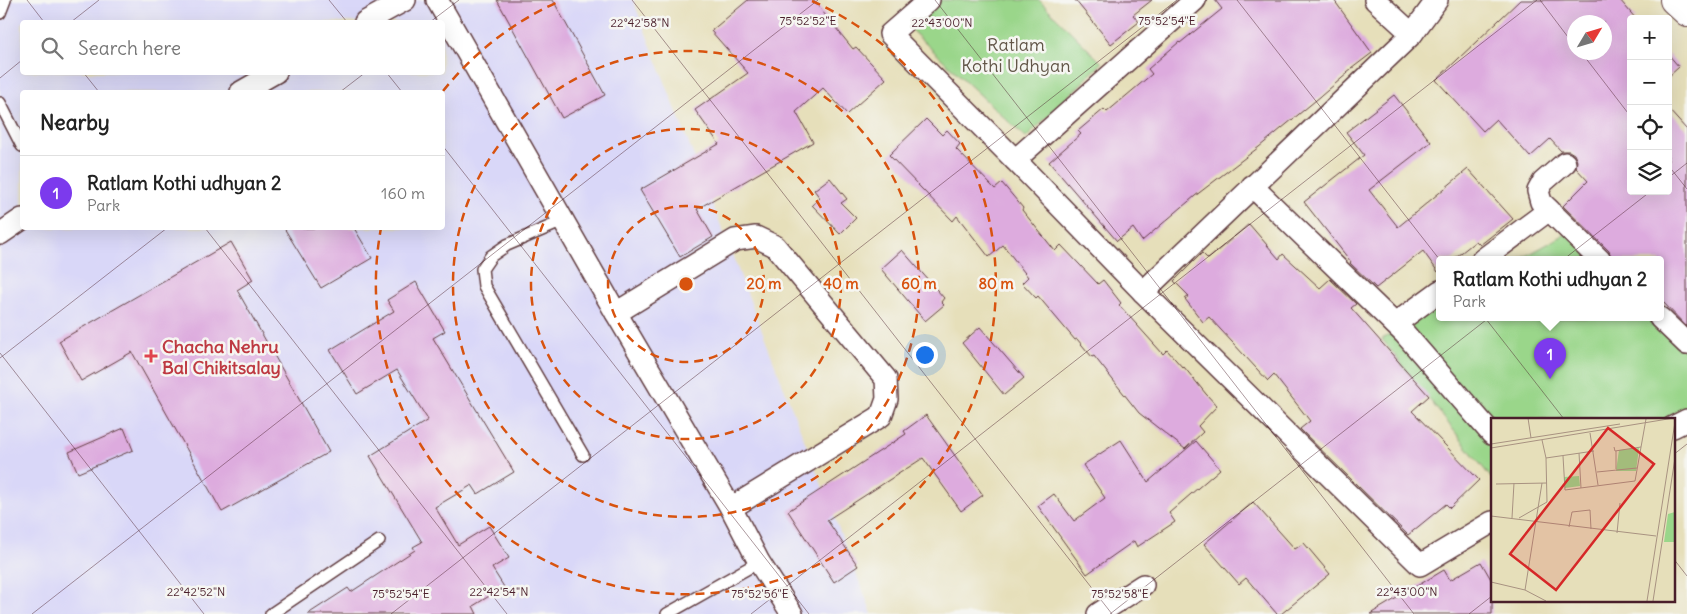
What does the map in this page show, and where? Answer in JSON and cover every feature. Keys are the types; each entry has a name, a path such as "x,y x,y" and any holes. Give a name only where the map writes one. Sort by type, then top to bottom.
{"main road":[{"path":"1674,0 1687,12"}],"street":[{"path":"369,20 405,0"},
{"path":"437,0 616,314 731,508 759,562 792,614"},
{"path":"929,0 890,34 1143,292 1420,564 1491,523"},
{"path":"1015,160 1195,0"},
{"path":"1375,0 1412,34"},
{"path":"1143,292 1412,34 1437,0"},
{"path":"244,90 271,75"},
{"path":"1564,163 1543,182 1538,191 1542,202 1549,210 1596,256"},
{"path":"1252,186 1395,324 1491,433"},
{"path":"1487,256 1549,210"},
{"path":"0,234 20,221"},
{"path":"616,314 735,240 756,236 776,246 886,380 887,400 880,416 731,508"},
{"path":"1395,324 1436,294"},
{"path":"1663,321 1687,344"},
{"path":"1674,426 1687,420"},
{"path":"1098,614 1143,585"}],"lane":[{"path":"0,13 6,0"},
{"path":"0,103 20,142"},
{"path":"563,221 506,245 491,256 482,269 484,286 583,454"},
{"path":"271,614 379,542"},
{"path":"667,614 759,562"}],"shaded area":[{"path":"0,0 633,0 872,614 0,614"}],"green space":[{"name":"Ratlam Kothi Udhyan","path":"938,0 1039,0 1102,63 1026,138 908,27"},
{"path":"1571,231 1595,256 1526,256"},
{"path":"1436,308 1436,321 1658,321 1687,351 1687,406 1666,418 1491,418 1491,478 1382,339"}],"building":[{"path":"497,0 553,0 605,95 562,118"},
{"path":"748,0 813,0 853,49 856,47 886,79 847,114 823,88 796,112 813,142 697,209 713,237 680,257 640,190 719,144 695,110 748,73 711,31"},
{"path":"1075,0 1152,0 1133,15 1139,22 1111,44"},
{"path":"1215,0 1334,0 1372,53 1142,241 1133,228 1117,241 1049,162 1081,134 1078,131 1104,109 1107,112 1152,74 1148,69 1222,9"},
{"path":"1520,0 1620,0 1633,15 1627,15 1627,195 1672,195 1672,113 1687,130 1687,327 1664,303 1664,256 1611,256 1609,251 1563,206 1588,181 1576,168 1577,161 1574,154 1569,151 1561,151 1550,139 1530,157 1496,119 1483,131 1436,80"},
{"path":"1672,59 1679,67 1672,73"},
{"path":"1394,95 1431,142 1369,190 1398,227 1468,169 1513,219 1480,245 1476,241 1457,256 1436,256 1436,269 1423,251 1376,288 1350,263 1304,202 1364,155 1346,132"},
{"path":"926,119 942,135 947,130 960,144 956,149 995,189 1002,183 1055,251 1061,245 1098,284 1103,280 1121,303 1119,305 1163,354 1167,350 1217,406 1198,426 1203,432 1185,449 1139,413 1094,356 1092,357 1077,339 1075,340 1038,296 1036,298 1022,283 1028,277 1003,245 989,257 957,216 953,221 889,155"},
{"path":"830,178 847,199 841,203 856,218 840,234 812,205 820,198 814,190"},
{"path":"1249,224 1279,259 1283,254 1320,288 1330,279 1356,304 1351,308 1429,396 1412,411 1479,480 1450,508 1446,504 1408,535 1300,429 1310,421 1274,375 1268,381 1209,317 1203,322 1185,299 1189,296 1174,281 1202,253 1208,259"},
{"path":"285,230 355,230 372,258 321,288"},
{"path":"231,242 253,280 237,290 329,452 222,512 132,352 81,381 59,341"},
{"path":"902,250 944,298 941,302 944,305 925,321 881,269"},
{"path":"416,282 445,331 433,338 514,472 478,494 472,485 435,507 458,545 489,526 509,558 492,568 504,587 473,606 477,614 308,614 348,588 351,592 415,550 413,547 422,542 370,456 428,420 397,370 357,394 330,350 394,311 387,300"},
{"path":"980,327 1024,378 1004,395 962,343"},
{"path":"926,415 983,495 961,511 923,458 827,520 858,566 834,582 788,511 906,434 904,431"},
{"path":"124,428 133,450 78,473 69,452"},
{"path":"1121,440 1148,482 1196,441 1220,469 1169,513 1175,522 1137,547 1134,541 1087,574 1038,506 1054,494 1074,521 1105,498 1083,465"},
{"path":"1253,502 1295,549 1304,543 1330,574 1281,614 1277,614 1246,578 1239,584 1204,544"},
{"path":"1481,562 1491,579 1492,614 1370,614 1444,570 1450,580"}],"place":[{"name":"Chacha Nehru Bal Chikitsalay","path":"151,356"},
{"name":"Ratlam Kothi udhyan 2","path":"1550,379"}]}
